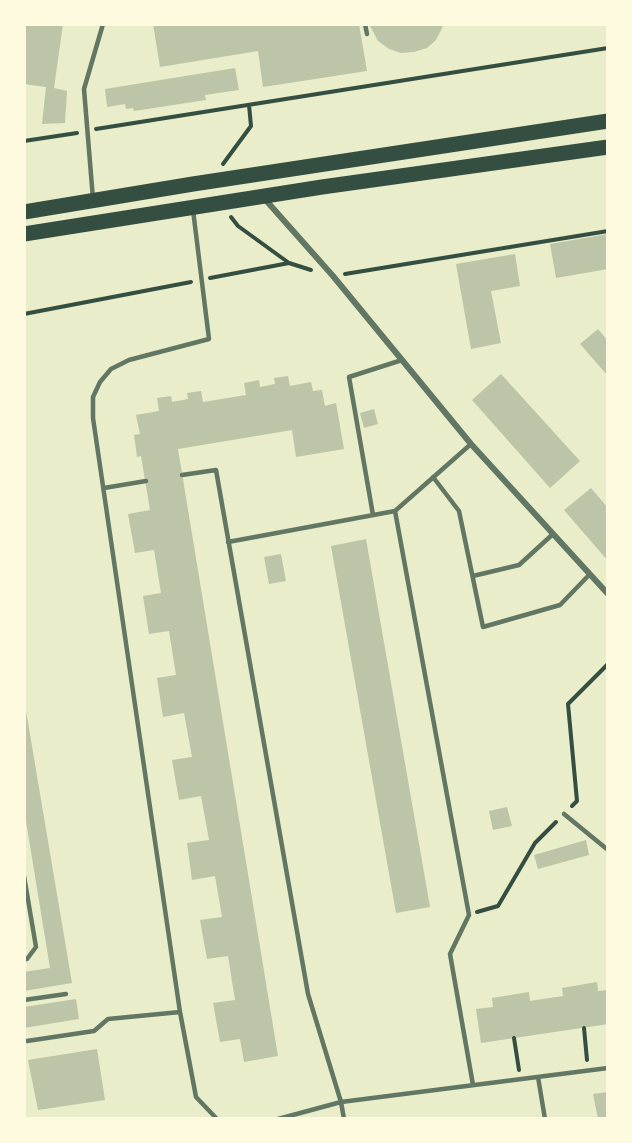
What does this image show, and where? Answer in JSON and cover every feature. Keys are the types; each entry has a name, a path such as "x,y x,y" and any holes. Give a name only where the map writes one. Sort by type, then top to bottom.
{"main road":[{"path":"24,212 256,174 608,121"},
{"path":"24,234 608,147"},
{"path":"256,174 263,197"}],"street":[{"path":"263,197 333,276 471,444 608,594"}],"lane":[{"path":"93,201 84,89 103,24"},
{"path":"365,24 367,34"},
{"path":"193,208 209,339 129,360 111,369 100,382 93,397 93,418 180,1012 196,1097 217,1119"},
{"path":"373,515 349,377 402,360"},
{"path":"228,542 395,511 471,444"},
{"path":"182,475 216,470 308,994 341,1102 344,1119"},
{"path":"433,477 459,511 483,627 560,605 590,574"},
{"path":"104,488 146,481"},
{"path":"395,511 469,915 450,954 473,1085"},
{"path":"473,576 519,565 553,534"},
{"path":"564,813 608,850"},
{"path":"24,876 36,947 27,959 24,959"},
{"path":"24,1000 66,994"},
{"path":"27,1041 94,1031 108,1019 180,1012"},
{"path":"278,1119 341,1102 608,1068"},
{"path":"538,1077 545,1119"}],"path":[{"path":"24,141 608,48"},
{"path":"220,168 251,126 249,105"},
{"path":"230,216 238,226 289,263 333,276 608,231"},
{"path":"24,314 289,263"},
{"path":"469,915 498,906 535,843 577,801 568,704 608,664"},
{"path":"584,1028 588,1070"},
{"path":"514,1038 521,1079"}],"building":[{"path":"24,24 63,24 54,88 67,91 65,123 42,124 46,87 24,84"},
{"path":"153,24 359,24 367,71 263,87 258,51 160,67"},
{"path":"369,24 444,24 436,40 427,48 401,53 389,49 378,41"},
{"path":"235,68 239,90 205,95 206,100 134,111 133,108 126,109 125,104 107,107 105,89"},
{"path":"608,234 608,269 556,278 550,244"},
{"path":"515,254 520,286 491,291 501,343 471,349 456,264"},
{"path":"598,329 608,341 608,376 580,344"},
{"path":"501,374 580,461 550,488 472,400"},
{"path":"288,376 290,386 311,382 313,391 322,390 325,406 336,403 344,449 296,457 292,430 178,449 278,1056 244,1062 240,1039 220,1042 213,1003 235,1000 228,956 207,959 200,920 222,917 215,876 192,880 187,843 209,840 201,796 179,800 172,760 192,757 184,713 163,717 157,678 176,675 169,631 149,634 143,596 161,593 154,550 135,553 128,514 150,510 141,456 137,457 134,435 140,434 136,415 159,411 157,398 171,396 172,402 188,399 187,393 201,391 203,402 246,395 244,383 259,380 260,387 275,384 274,378"},
{"path":"374,409 378,424 364,428 360,413"},
{"path":"591,488 608,508 608,561 564,510"},
{"path":"366,539 430,907 396,913 331,546"},
{"path":"281,554 286,581 269,584 264,557"},
{"path":"24,699 72,983 24,991 24,972 50,968 24,809"},
{"path":"507,807 512,826 493,830 489,811"},
{"path":"586,840 589,855 538,869 534,855"},
{"path":"597,982 598,991 608,990 608,1024 481,1043 476,1009 493,1007 492,998 529,992 530,1001 563,996 562,988"},
{"path":"76,999 79,1019 24,1028 24,1007"},
{"path":"97,1049 105,1100 38,1110 28,1060"},
{"path":"608,1092 608,1119 598,1119 593,1094"}]}
